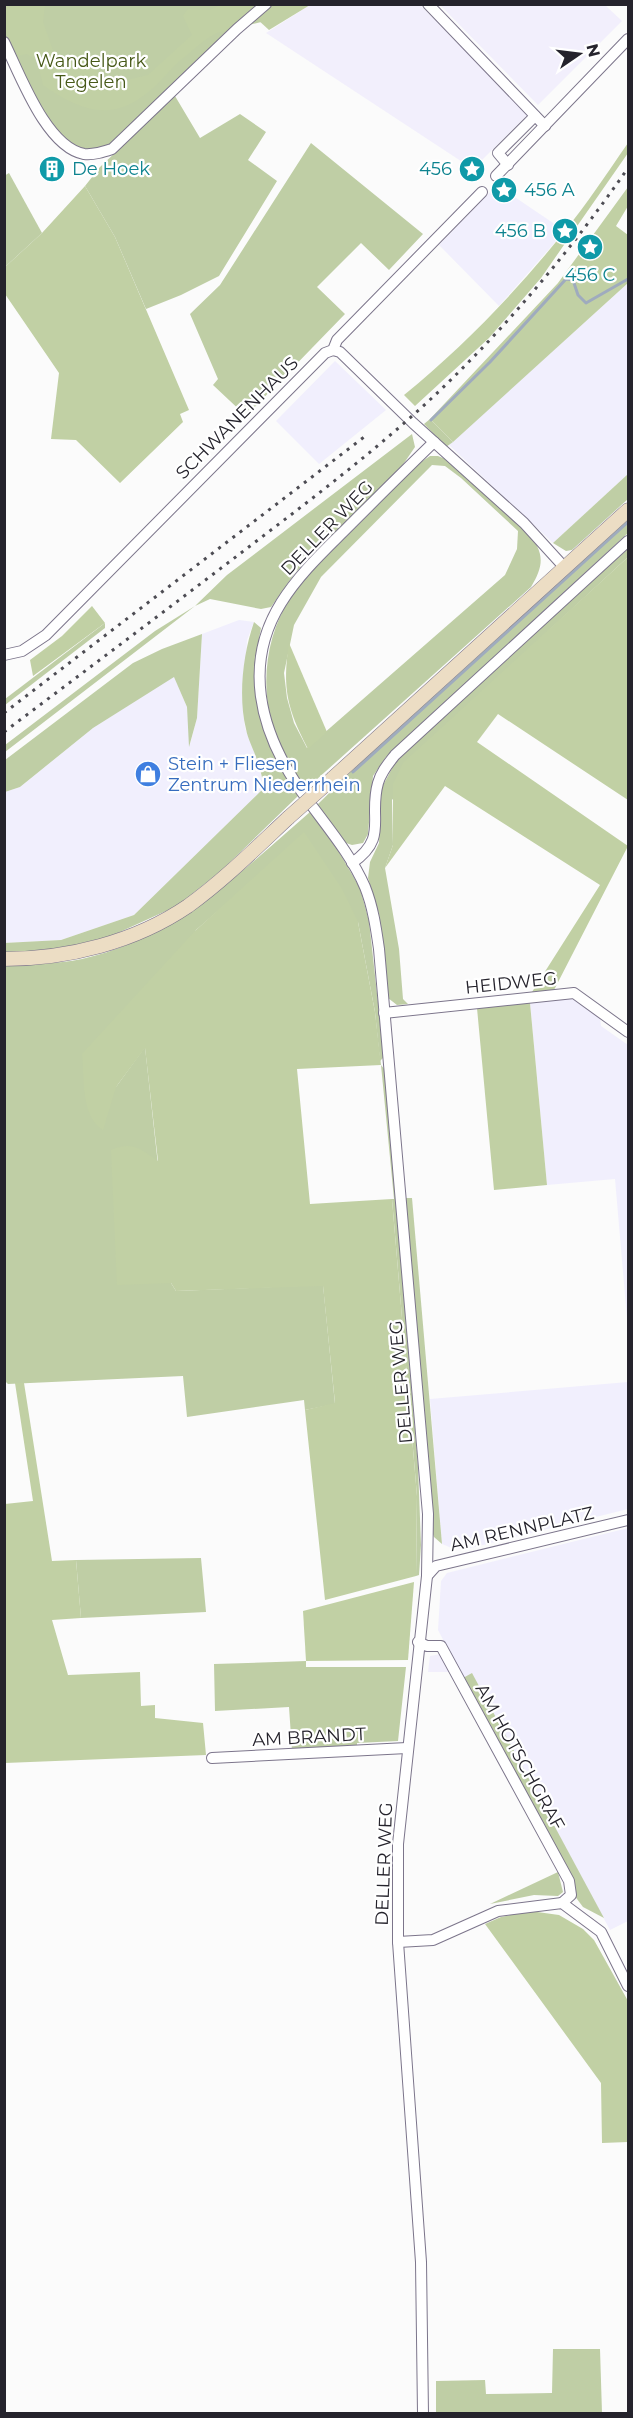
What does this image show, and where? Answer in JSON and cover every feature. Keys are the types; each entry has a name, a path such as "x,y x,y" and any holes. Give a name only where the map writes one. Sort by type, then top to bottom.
{"main road":[{"path":"4,959 27,959 76,953 138,933 166,919 210,888 628,510"}],"street":[{"path":"4,42 44,122 72,149 84,154 99,153 112,149 266,4"},
{"path":"428,4 545,126"},
{"path":"496,177 628,39"},
{"path":"508,165 498,153 535,116"},
{"name":"SCHWANENHAUS","path":"4,655 22,651 46,635 325,353 333,350 337,340 482,192"},
{"path":"333,350 340,352 434,442 524,523 565,568"},
{"name":"DELLER WEG","path":"423,2414 421,2262 398,1942 398,1844 418,1642 427,1576 428,1514 379,949 374,916 352,862 282,761 271,738 263,714 260,669 264,644 271,622 296,582 434,442"},
{"path":"352,862 366,853 372,844 378,783 384,769 395,755 628,541"},
{"name":"HEIDWEG","path":"384,1013 574,993 628,1032"},
{"name":"AM RENNPLATZ","path":"427,1576 436,1566 628,1520"},
{"name":"AM HOTSCHGRAF","path":"418,1642 427,1646 441,1646 569,1881 571,1895 562,1903"},
{"name":"AM BRANDT","path":"212,1758 407,1748"},
{"path":"398,1942 433,1940 498,1911 562,1903 601,1932 628,1986"}],"shaded area":[{"path":"310,5 420,5 527,115 473,169 266,33"},
{"path":"440,5 605,5 622,21 538,105"},
{"path":"497,185 565,231 499,306 439,245"},
{"path":"628,283 628,474 553,543 449,445"},
{"path":"335,361 386,410 319,464 276,421"},
{"name":"Stein + Fliesen Zentrum Niederrhein","path":"239,620 254,622 247,640 243,710 245,728 258,761 264,788 134,915 61,940 5,943 5,792 20,787 93,728 174,676 187,707 190,744 197,718 202,634"},
{"path":"573,998 600,1016 601,1026 628,1045 628,1330 615,1179 547,1185 530,1003"},
{"path":"628,1382 628,1509 467,1549 454,1549 442,1544 430,1399"},
{"path":"628,1528 628,1921 610,1930 472,1674 463,1678 438,1630 441,1581 447,1573"},
{"path":"441,1654 450,1672 428,1672 430,1656"}],"green space":[{"path":"276,4 310,5 269,30 257,19"},
{"name":"Wandelpark Tegelen","path":"5,5 308,5 290,15 240,27 114,142 105,147 90,149 49,136 5,50"},
{"path":"5,5 45,5 43,22 57,62 81,55 110,84 148,75 192,35 183,16 188,9 210,10 220,5 257,5 234,27 217,33 201,43 140,98 126,106 112,110 99,110 72,102 43,85 37,60 27,54 18,56 5,30"},
{"path":"175,96 200,138 240,114 266,132 248,160 277,181 219,276 146,309 115,237 85,186 100,167"},
{"path":"311,143 423,234 389,270 361,243 317,287 345,314 246,416 213,385 218,379 190,314 220,285"},
{"path":"628,143 628,153 541,278 489,338 415,406 404,395 468,338 527,276 581,210"},
{"path":"9,173 42,233 5,267 4,176"},
{"path":"85,186 115,237 189,410 180,414 183,422 120,483 76,440 51,439 59,373 5,294 5,267 42,233"},
{"path":"628,187 628,206 616,226 628,235 628,283 453,442 430,419 558,283"},
{"path":"430,419 453,442 446,447 424,424"},
{"path":"412,434 415,447 402,466 295,573 271,607 261,609 210,599 195,606 227,575"},
{"path":"430,456 438,456 450,461 527,531 537,545 541,558 539,572 531,587 306,789 278,742 268,706 267,668 274,631 291,597 304,580 421,462","holes":["432,465 445,466 518,531 517,549 505,575 307,748 294,723 287,698 284,673 294,625 321,577"]},
{"path":"628,474 628,499 572,550 566,551 553,543"},
{"path":"628,518 628,533 386,757 373,776 368,834 363,843 352,845 343,842 317,805 387,736"},
{"path":"628,547 628,557 547,632 392,800 393,845 385,868 399,949 403,999 408,1004 397,1005 388,998 379,914 368,878 370,862 379,843 381,789 396,761"},
{"path":"628,557 628,800 498,714 477,742 628,846 554,990 532,992 600,885 445,786 385,868 393,845 393,784 403,763"},
{"path":"92,606 105,623 33,676 30,660 62,636"},
{"path":"195,606 5,752 5,745 155,631"},
{"path":"254,622 261,628 255,677 260,716 265,735 274,754 298,796 222,870 177,906 100,941 33,952 5,952 4,943 61,940 134,915 264,788 260,767 247,733 242,703 245,661"},
{"path":"105,623 105,628 5,705 5,699"},
{"path":"202,634 197,718 189,747 187,707 174,677 93,728 20,787 5,792 5,760 133,663"},
{"path":"289,643 327,732 308,749 295,722 288,698 286,673"},
{"path":"310,812 339,852 360,888 369,921 384,1057 380,1061 375,1012 358,922 227,903 196,930 116,1087 145,1047 171,1283 176,1291 323,1285 335,1404 305,1410 304,1400 187,1417 183,1376 8,1384 5,1381 5,965 82,959 147,936 176,920 232,880"},
{"path":"304,832 342,889 358,922 375,1012 381,1065 297,1069 310,1204 392,1199 417,1496 416,1576 325,1600 305,1410 335,1403 323,1286 176,1291 171,1283 117,1285 111,1150 131,1146 142,1150 158,1161 145,1048 116,1087 103,1130 90,1115 87,1106 82,1054 196,930"},
{"path":"530,1003 547,1185 494,1190 477,1008"},
{"path":"381,1065 385,1070 418,1466 421,1545 419,1575 416,1576 417,1496 392,1199 394,1199"},
{"path":"405,1198 412,1198 442,1544 434,1537 431,1529"},
{"path":"15,1383 24,1383 52,1561 76,1560 81,1618 52,1620 68,1675 140,1672 141,1706 155,1705 155,1718 203,1723 206,1755 5,1763 5,1504 33,1501"},
{"path":"201,1558 206,1612 81,1618 76,1560"},
{"path":"414,1582 408,1660 306,1661 303,1611"},
{"path":"306,1661 306,1667 406,1667 398,1741 357,1743 357,1748 292,1751 289,1707 215,1711 214,1664"},
{"path":"472,1673 604,1918 583,1907 577,1899 463,1678"},
{"path":"558,1872 563,1892 558,1896 534,1895 490,1904"},
{"path":"530,1911 559,1915 583,1929 594,1940 628,2001 628,2142 602,2143 601,2083 485,1924 501,1917"},
{"path":"553,2349 600,2349 602,2413 436,2413 436,2381 485,2380 486,2394 552,2393"}],"waterway":[{"path":"431,420 490,362 566,279 573,280 578,295 586,303 628,279"},
{"path":"353,772 628,522"}],"railway":[{"path":"4,732 310,500 410,418 461,370 537,287 584,229 628,168"},
{"path":"4,713 368,434"}],"place":[{"name":"De Hoek","path":"52,169"},
{"name":"456","path":"472,169"},
{"name":"456 A","path":"504,190"},
{"name":"456 B","path":"565,231"},
{"name":"456 C","path":"590,247"},
{"name":"Stein + Fliesen Zentrum Niederrhein","path":"148,774"}]}
